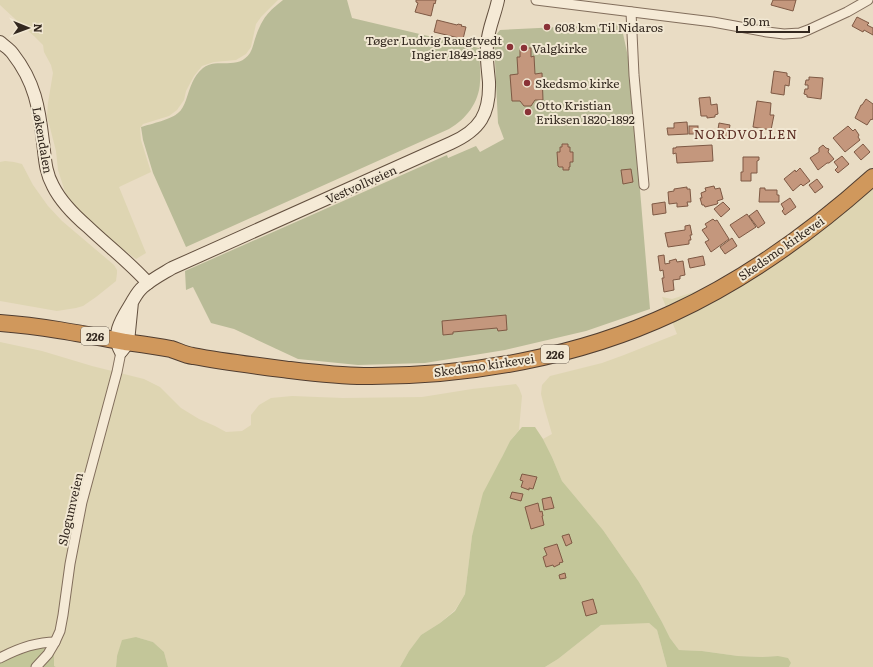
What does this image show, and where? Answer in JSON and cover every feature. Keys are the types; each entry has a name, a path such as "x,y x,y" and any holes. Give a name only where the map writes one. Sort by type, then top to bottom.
{"highway":[{"name":"Skedsmo kirkevei","path":"122,345 32,325 0,323 44,337 122,345 172,350 190,356 314,372 363,376 385,376 482,368 540,357 584,346 651,323 695,302 726,285 795,241 846,201 873,177"}],"street":[{"name":"Vestvollveien","path":"122,345 132,302 137,293 154,278 172,268 460,139 471,132 482,119 487,104 489,87 487,54 488,38 498,0"},
{"path":"536,0 713,22 773,33 792,34 818,26 868,0"},
{"path":"631,12 634,75 644,185"},
{"name":"Løkendalen","path":"0,42 12,53 27,74 36,98 42,129 46,170 58,196 73,214 134,267 148,283"},
{"name":"Slogumveien","path":"36,667 48,654 60,631 70,564 82,502 117,372 122,345"},
{"path":"0,658 14,651 46,642 55,642"}],"shaded area":[{"path":"0,0 278,0 256,24 251,47 246,54 236,60 214,62 202,66 194,76 186,91 184,100 177,110 169,116 143,124 140,128 141,140 151,172 119,187 146,253 136,259 92,223 73,205 66,195 58,170 56,151 47,116 53,73 51,65 44,52 43,45 0,5"},
{"path":"5,161 22,164 33,185 48,206 62,221 114,265 117,270 116,281 83,306 57,311 0,301 0,162"},
{"path":"873,174 873,667 789,667 791,663 778,656 738,656 702,651 679,650 670,638 639,582 603,530 562,481 543,439 552,434 541,394 542,385 550,376 602,363 677,334 662,297 672,299 717,284 754,261"},
{"path":"0,342 42,351 92,366 144,379 160,387 181,408 199,419 226,432 242,431 251,425 251,415 259,405 271,398 292,396 343,398 422,397 516,384 522,396 519,430 510,441 502,457 472,536 465,594 455,610 440,623 421,635 409,651 400,667 168,667 164,652 153,642 136,637 117,656 116,667 56,667 54,666 54,649 0,655"},
{"path":"649,623 657,630 667,667 545,667 558,659 601,625"}],"green space":[{"path":"283,0 347,0 352,18 479,48 480,78 477,97 466,115 449,129 186,247 153,173 143,140 141,127 166,119 179,112 182,109 194,78 203,68 215,64 234,63 245,58 251,51 264,19"},
{"path":"621,24 632,76 650,309 586,331 505,350 425,363 358,365 298,359 234,329 211,323 193,287 186,290 185,271 447,155 448,158 476,146 480,152 504,139 498,123 494,41 495,36 500,30"},
{"path":"522,427 535,427 552,457 562,481 603,530 639,582 670,638 679,650 702,651 738,656 778,656 788,658 791,663 789,667 667,667 657,630 649,623 601,625 558,659 545,667 400,667 409,651 421,635 455,611 465,594 472,536 483,493 510,441"},
{"path":"136,637 153,642 164,652 168,667 116,667 117,656 122,640"},
{"path":"34,640 54,649 54,666 56,667 0,667 0,655"}],"building":[{"path":"416,0 436,0 431,16 415,12 418,3"},
{"path":"773,0 796,0 793,11 771,5"},
{"path":"857,17 869,23 867,25 873,28 873,35 852,26"},
{"path":"437,20 466,27 463,39 434,32"},
{"name":"Skedsmo kirke","path":"520,48 531,48 531,57 534,56 535,74 542,73 543,100 535,100 531,106 524,106 520,101 512,101 510,75 518,74 517,57 520,57"},
{"path":"774,71 787,73 787,76 790,77 789,86 785,85 784,95 771,93"},
{"path":"809,77 823,78 821,99 807,97 807,95 804,94 805,89 808,89 808,85 805,85 806,80 809,80"},
{"path":"710,97 711,105 717,104 718,114 715,115 715,117 707,118 707,116 701,116 699,98"},
{"path":"866,99 873,104 873,118 867,125 855,118 861,105"},
{"path":"757,101 771,103 770,115 774,115 771,130 753,127"},
{"path":"687,122 688,134 668,135 667,128 674,128 674,123"},
{"path":"719,123 730,125 728,137 717,135"},
{"path":"689,126 698,126 698,134 689,134"},
{"path":"848,126 853,131 855,129 860,140 845,152 833,138"},
{"path":"562,144 568,144 568,147 570,147 570,152 573,152 573,162 570,162 569,170 563,170 563,167 558,166 557,152 560,152 560,147 562,147"},
{"path":"863,144 870,152 861,160 854,152"},
{"path":"712,145 713,161 677,163 676,153 673,154 673,148 676,147"},
{"path":"823,145 829,149 828,152 834,159 818,170 810,158 819,152 819,148"},
{"path":"842,156 849,164 838,173 835,170 838,167 834,162"},
{"path":"743,157 759,157 759,160 757,161 757,173 751,173 751,181 741,181 741,172 743,172"},
{"path":"800,168 810,181 803,186 801,184 793,191 784,179"},
{"path":"631,169 633,182 623,184 621,170"},
{"path":"817,179 823,187 815,193 809,185"},
{"path":"714,186 715,189 720,188 723,199 717,201 717,204 705,207 702,205 700,198 702,198 701,193 706,191 705,188"},
{"path":"687,187 687,189 690,189 691,202 687,202 688,206 677,207 677,203 669,204 668,192 674,191 674,189"},
{"path":"760,188 765,188 765,190 777,190 779,202 759,202"},
{"path":"790,198 796,207 785,215 782,211 784,209 781,204"},
{"path":"665,202 666,213 653,215 652,204"},
{"path":"723,202 730,209 721,217 714,209"},
{"path":"757,210 765,223 758,228 749,216"},
{"path":"747,214 756,227 739,238 730,225"},
{"path":"713,219 715,221 717,220 729,239 711,252 705,242 709,240 702,230 707,227 705,224"},
{"path":"690,225 692,235 690,235 691,240 689,240 689,244 668,247 665,233 685,230 685,226"},
{"path":"732,238 737,246 725,254 720,247"},
{"path":"664,255 665,264 676,259 677,262 683,261 685,275 680,276 680,279 673,280 674,290 664,292 662,278 664,278 663,270 660,271 658,256"},
{"path":"703,256 705,265 690,268 688,259"},
{"path":"506,315 507,330 498,331 497,328 453,332 453,334 443,335 442,321"},
{"path":"522,474 537,477 533,489 529,488 529,490 521,487 523,481 520,480"},
{"path":"512,492 523,494 521,501 510,498"},
{"path":"551,497 554,508 544,510 542,499"},
{"path":"538,503 540,512 542,511 544,525 531,529 525,507"},
{"path":"569,534 572,543 566,546 562,536"},
{"path":"557,544 563,562 554,567 553,565 546,567 543,557 547,555 544,548"},
{"path":"565,573 566,578 560,579 559,575"},
{"path":"593,599 597,613 586,616 582,602"}],"place":[{"name":"608 km Til Nidaros","path":"547,27"},
{"name":"Tøger Ludvig Raugtvedt Ingier 1849-1889","path":"510,47"},
{"name":"Valgkirke","path":"524,48"},
{"name":"Skedsmo kirke","path":"527,83"},
{"name":"Otto Kristian Eriksen 1820-1892","path":"528,112"}],"district":[{"name":"NORDVOLLEN","path":"746,133"}]}
